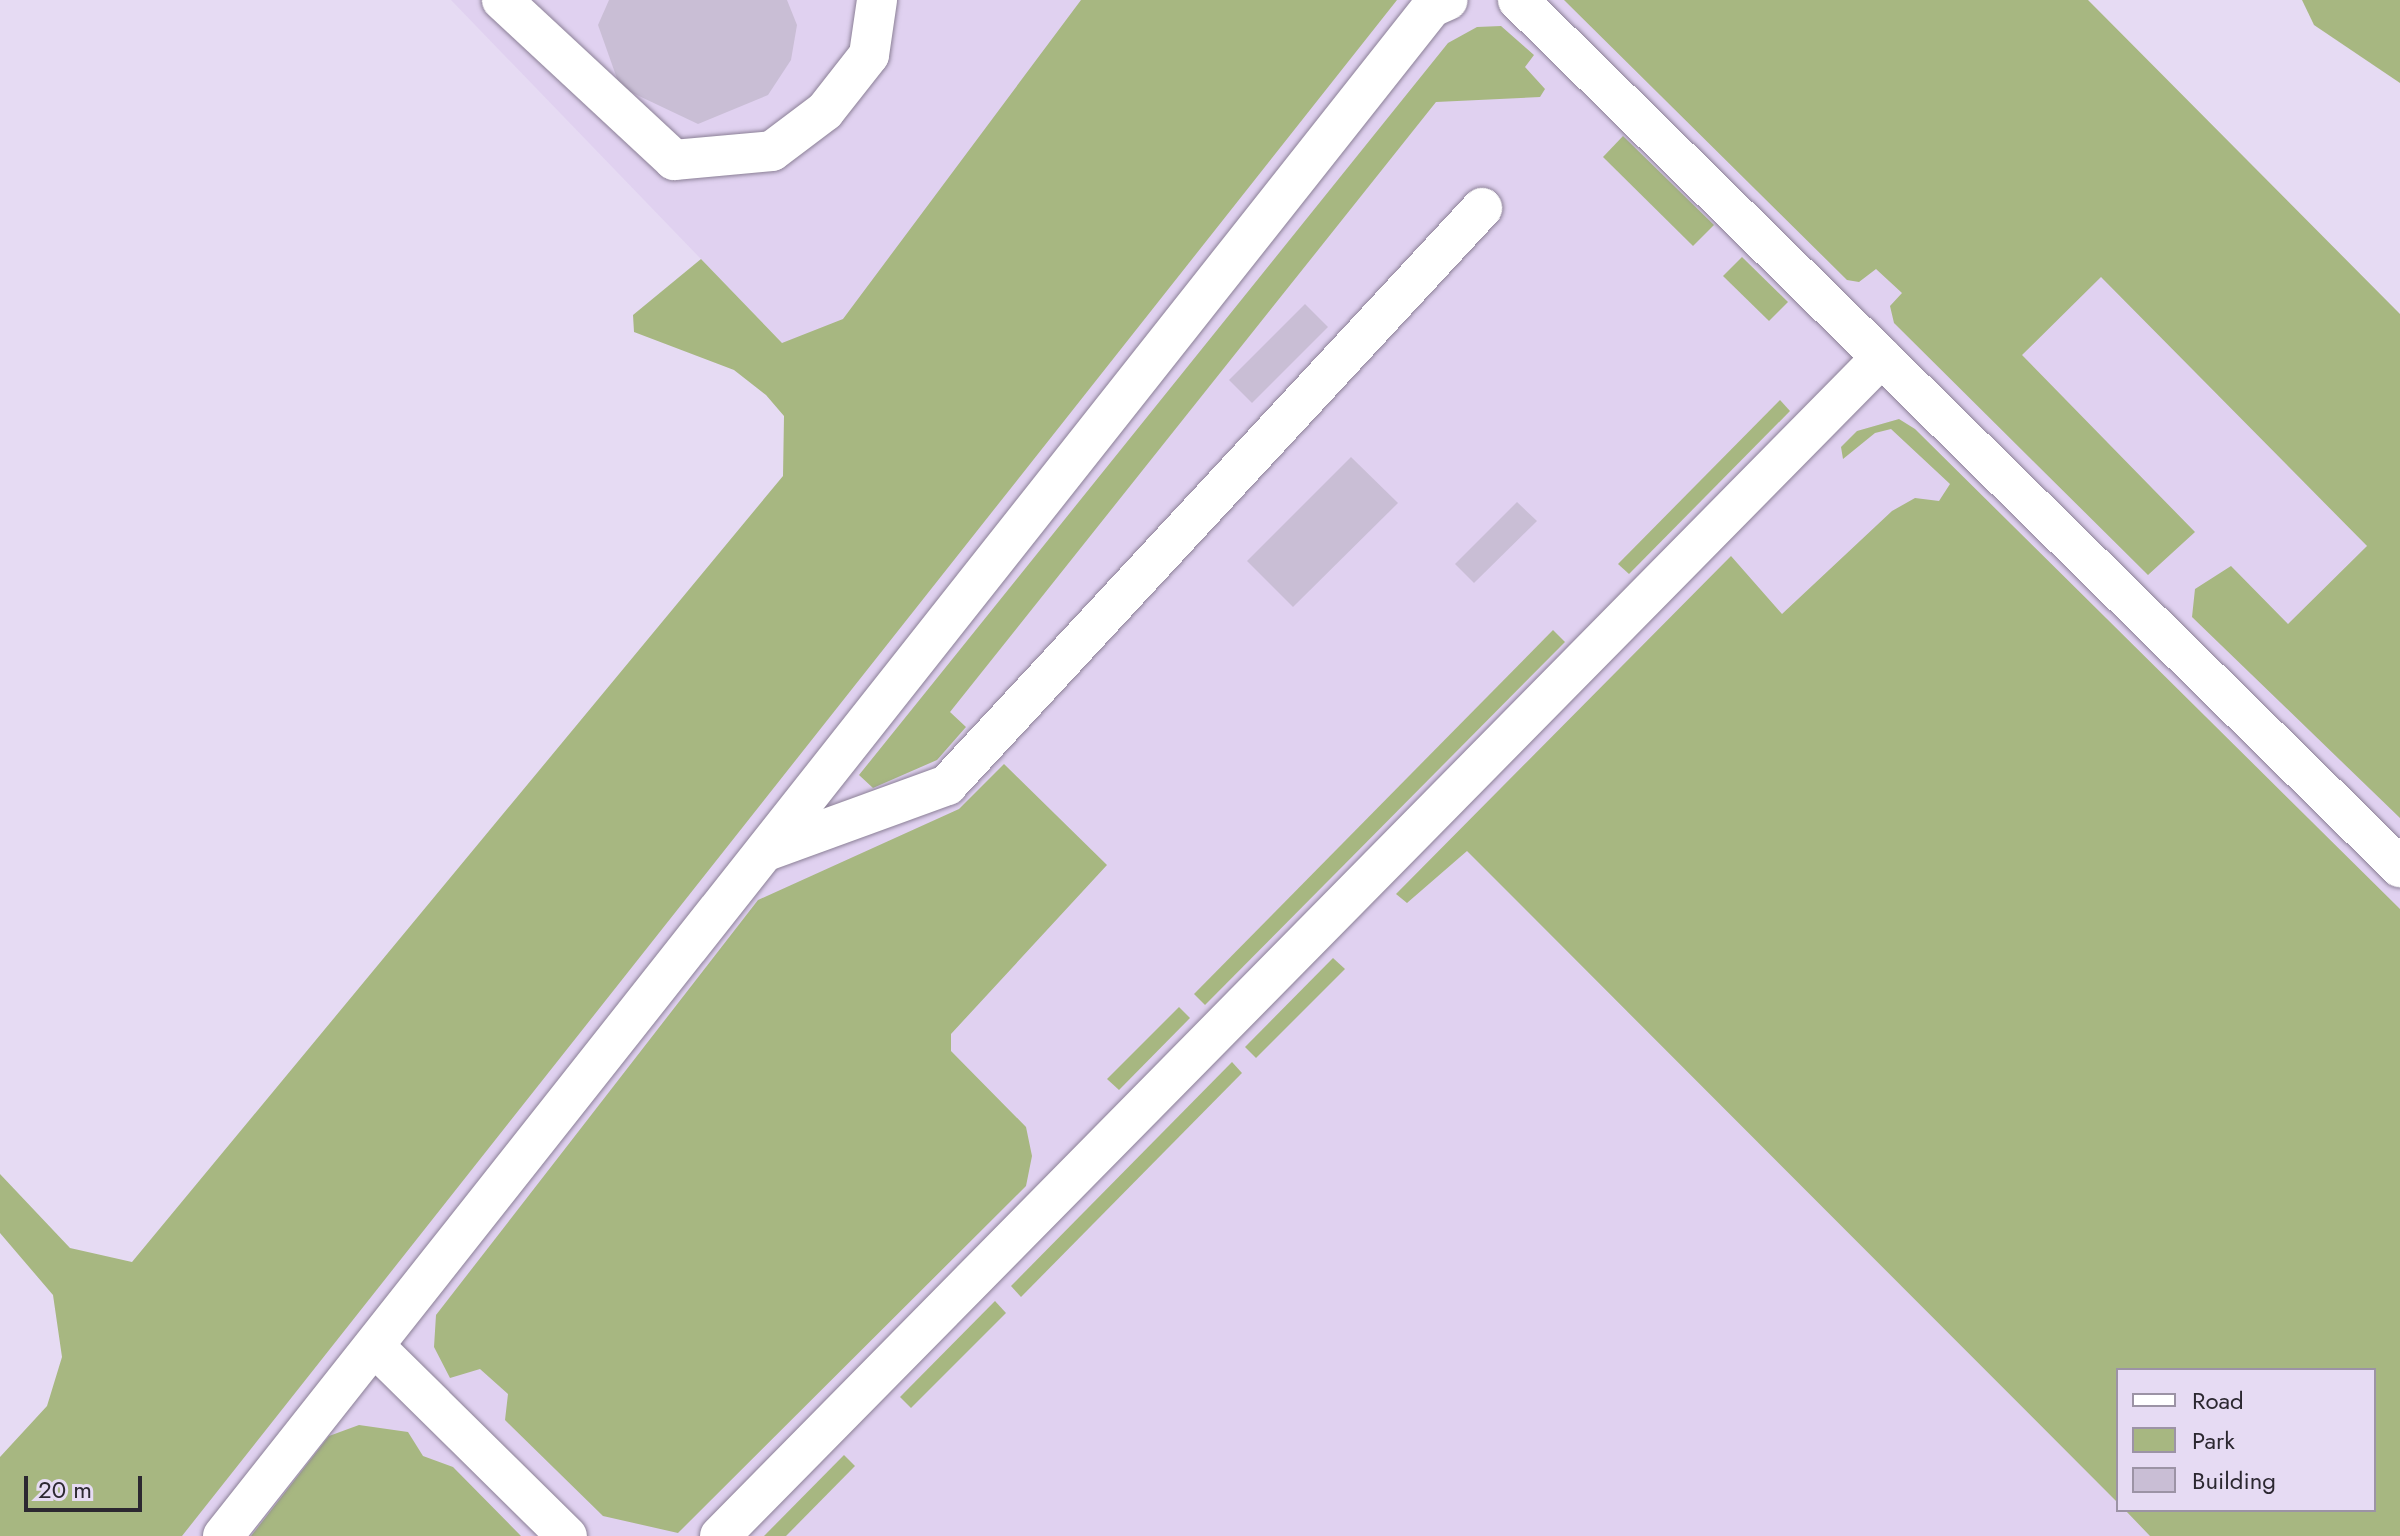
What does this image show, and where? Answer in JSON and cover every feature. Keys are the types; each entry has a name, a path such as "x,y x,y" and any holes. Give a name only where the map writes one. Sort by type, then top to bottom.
{"lane":[{"path":"502,0 674,160 772,151 825,111 869,55 877,0"},
{"path":"223,1536 1432,7 1448,0"},
{"path":"1518,0 2400,867"},
{"path":"765,851 947,785 1482,208"},
{"path":"720,1536 1882,357"},
{"path":"374,1346 567,1536"}],"shaded area":[{"path":"451,0 1831,0 2400,580 2400,1536 0,1536 0,1504 839,418 782,343"}],"green space":[{"path":"1081,0 1397,0 182,1536 0,1536 0,1457 47,1406 62,1357 53,1295 0,1233 0,1174 70,1248 132,1262 783,476 784,416 766,395 734,370 634,332 633,315 701,259 782,343 843,319"},
{"path":"1564,0 2088,0 2400,314 2400,818 2192,617 2195,589 2231,566 2288,624 2367,546 2101,277 2022,355 2195,532 2148,575 1894,323 1890,306 1902,293 1876,269 1859,282 1847,280"},
{"path":"2302,0 2400,0 2400,83 2314,25"},
{"path":"1501,26 1534,55 1525,67 1545,89 1540,97 1436,102 950,712 966,727 937,760 873,788 859,775 1448,43 1477,27"},
{"path":"1623,136 1714,225 1693,246 1603,157"},
{"path":"1742,257 1788,302 1769,321 1723,276"},
{"path":"1780,400 1790,411 1629,574 1618,564"},
{"path":"1899,419 1915,429 2400,909 2400,1536 2150,1536 2127,1512 2376,1512 2376,1368 2116,1368 2116,1501 1467,851 1407,903 1396,894 1731,556 1782,614 1892,511 1915,498 1939,501 1950,484 1891,429 1875,433 1843,459 1841,447 1857,431"},
{"path":"1553,630 1565,642 1205,1005 1194,994"},
{"path":"1004,764 1107,865 951,1034 951,1051 1026,1127 1032,1156 1026,1186 678,1533 603,1516 505,1420 508,1394 480,1369 450,1378 434,1347 436,1315 758,900 959,809"},
{"path":"1333,958 1345,969 1256,1058 1245,1047"},
{"path":"1179,1007 1190,1018 1119,1090 1107,1079"},
{"path":"1232,1062 1242,1073 1021,1297 1011,1286"},
{"path":"995,1301 1006,1313 911,1408 900,1397"},
{"path":"359,1425 408,1432 423,1456 453,1467 521,1536 251,1536 329,1436"},
{"path":"844,1455 855,1466 786,1536 764,1536"}],"building":[{"path":"609,0 787,0 797,25 791,60 768,95 698,124 620,87 598,25"},
{"path":"1305,304 1328,327 1252,403 1229,380"},
{"path":"1351,457 1398,503 1293,607 1247,561"},
{"path":"1517,502 1537,521 1474,583 1455,564"}]}
